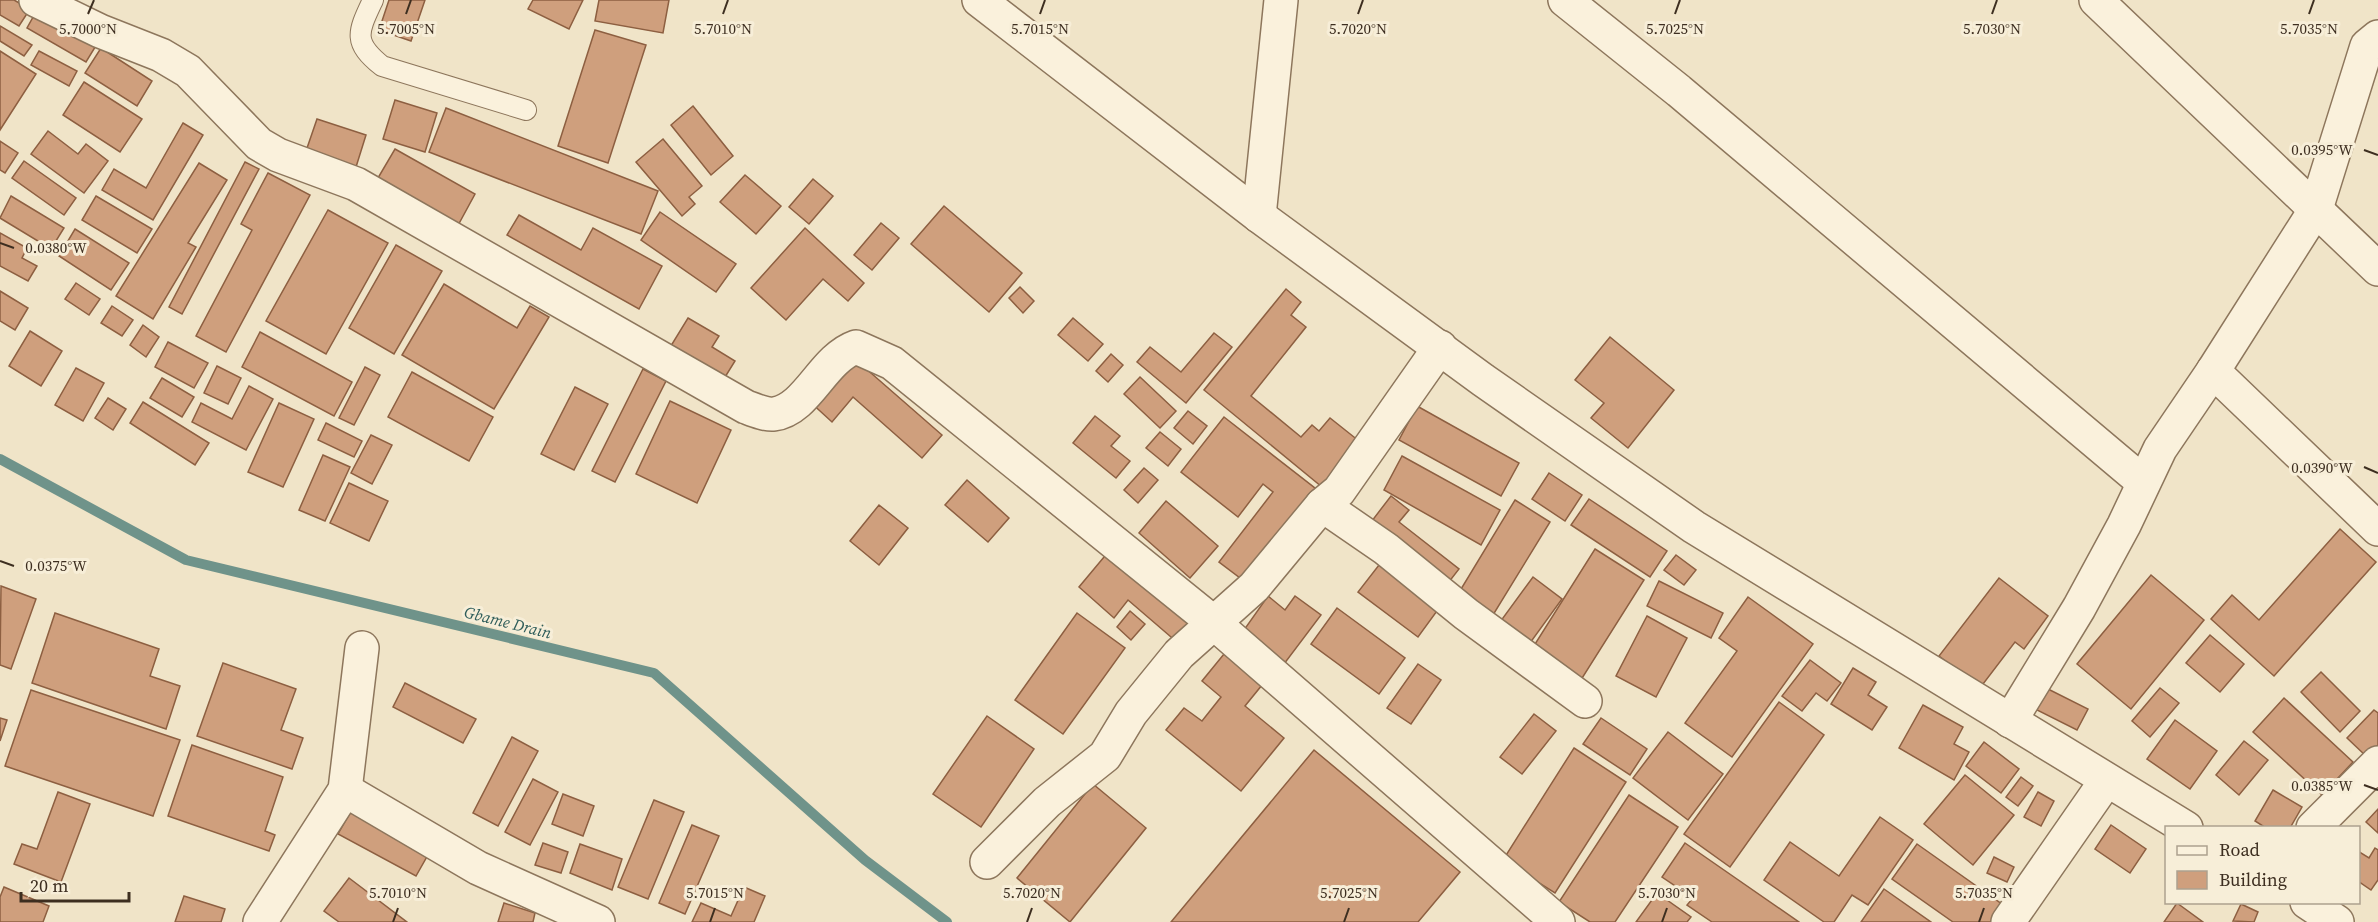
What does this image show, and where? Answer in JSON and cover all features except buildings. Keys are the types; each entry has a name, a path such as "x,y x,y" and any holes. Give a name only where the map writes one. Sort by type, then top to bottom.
{"street":[{"path":"36,0 100,31 161,55 188,71 259,144 278,155 356,184 746,408 773,415 795,405 842,352 856,347 872,352 892,363 1214,623 1558,922"},
{"path":"979,0 1259,216 1694,527 2183,826"},
{"path":"1259,216 1281,0"},
{"path":"1565,0 1678,91 2144,482"},
{"path":"2096,0 2378,269"},
{"path":"2010,721 2079,608 2124,525 2160,449 2213,371 2316,209 2367,46 2378,37"},
{"path":"987,862 1047,802 1105,756 1131,713 1179,654 1254,587 1322,505 1339,491 1440,347"},
{"path":"2213,371 2378,529"},
{"path":"1322,505 1386,549 1466,614 1585,701"},
{"path":"260,922 345,790 362,648"},
{"path":"2315,826 2378,763"},
{"path":"2008,922 2106,781"},
{"path":"345,790 478,868 598,922"},
{"path":"2309,904 2337,922"}],"lane":[{"path":"374,0 359,28 360,43 369,56 382,66 526,110"}],"waterway":[{"name":"Gbame Drain","path":"0,459 186,560 654,673 865,860 947,922"}]}
